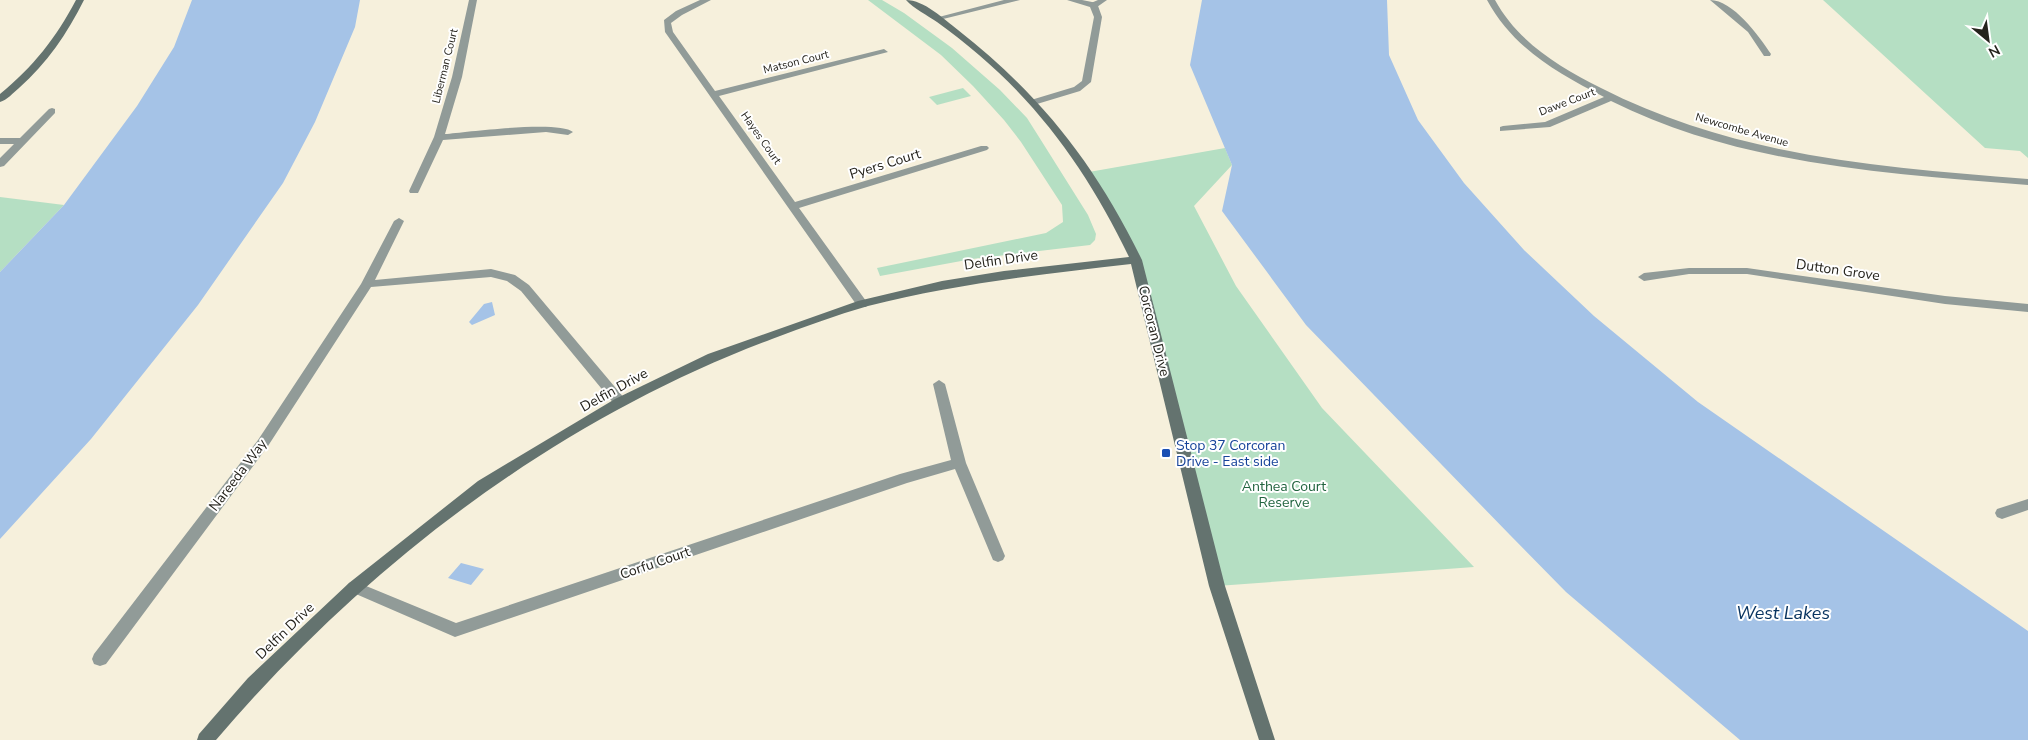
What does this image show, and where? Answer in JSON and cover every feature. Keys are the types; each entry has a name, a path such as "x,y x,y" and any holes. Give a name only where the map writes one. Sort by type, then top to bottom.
{"street":[{"path":"0,99 40,64 56,44 80,0"},
{"name":"Liberman Court","path":"414,191 439,137 457,77 473,0"},
{"name":"Hayes Court","path":"707,0 667,22 668,32 794,206 862,304"},
{"name":"Corcoran Drive","path":"910,0 939,18 1009,75 1062,134 1089,172 1119,222 1136,260 1217,586 1267,740"},
{"path":"939,18 1016,0"},
{"path":"1034,102 1077,89 1086,82 1098,18 1099,2 1071,0"},
{"name":"Newcombe Avenue","path":"1491,0 1504,23 1533,50 1557,68 1609,98 1672,123 1785,156 1890,171 2028,182"},
{"path":"1714,0 1751,30 1767,54"},
{"name":"Matson Court","path":"714,94 884,52"},
{"name":"Dawe Court","path":"1503,129 1547,125 1609,98"},
{"path":"0,164 52,111"},
{"path":"439,137 546,129 568,132"},
{"path":"0,140 23,141"},
{"name":"Pyers Court","path":"794,206 984,148"},
{"name":"Nareeda Way","path":"100,660 263,443 367,284 399,221"},
{"name":"Delfin Drive","path":"205,740 254,683 354,587 483,485 620,402 712,358 787,329 862,304 942,285 1136,260"},
{"name":"Dutton Grove","path":"1644,277 1689,271 1747,272 1945,300 2028,308"},
{"path":"367,284 491,273 511,278 524,288 620,402"},
{"path":"940,384 960,463 998,556"},
{"name":"Corfu Court","path":"354,587 455,630 905,478 960,463"},
{"path":"2002,513 2028,504"}],"green space":[{"path":"868,0 882,0 904,13 952,48 1000,90 1027,118 1088,215 1096,234 1095,240 1090,245 972,259 880,276 877,268 1046,233 1063,222 1062,205 1021,142 1004,120 941,55"},
{"path":"1823,0 2028,0 2028,158 2020,151 1985,148"},
{"path":"963,88 971,96 937,105 929,97"},
{"name":"Anthea Court Reserve","path":"1225,148 1232,165 1194,206 1236,286 1322,408 1474,567 1217,586 1136,260 1089,172"},
{"path":"0,197 64,205 0,272"}],"water":[{"path":"192,0 360,0 355,27 315,122 283,183 198,305 91,439 0,539 0,272 64,205 137,106 174,47"},
{"name":"West Lakes","path":"1202,0 1387,0 1389,55 1418,120 1464,183 1524,250 1594,316 1698,402 2028,631 2028,740 1740,740 1566,592 1306,325 1222,211 1232,165 1190,65"},
{"path":"492,302 495,315 472,325 469,322 484,304"},
{"path":"461,563 484,569 471,585 448,578"}],"place":[{"name":"Stop 37 Corcoran Drive - East side","path":"1166,453"}]}
